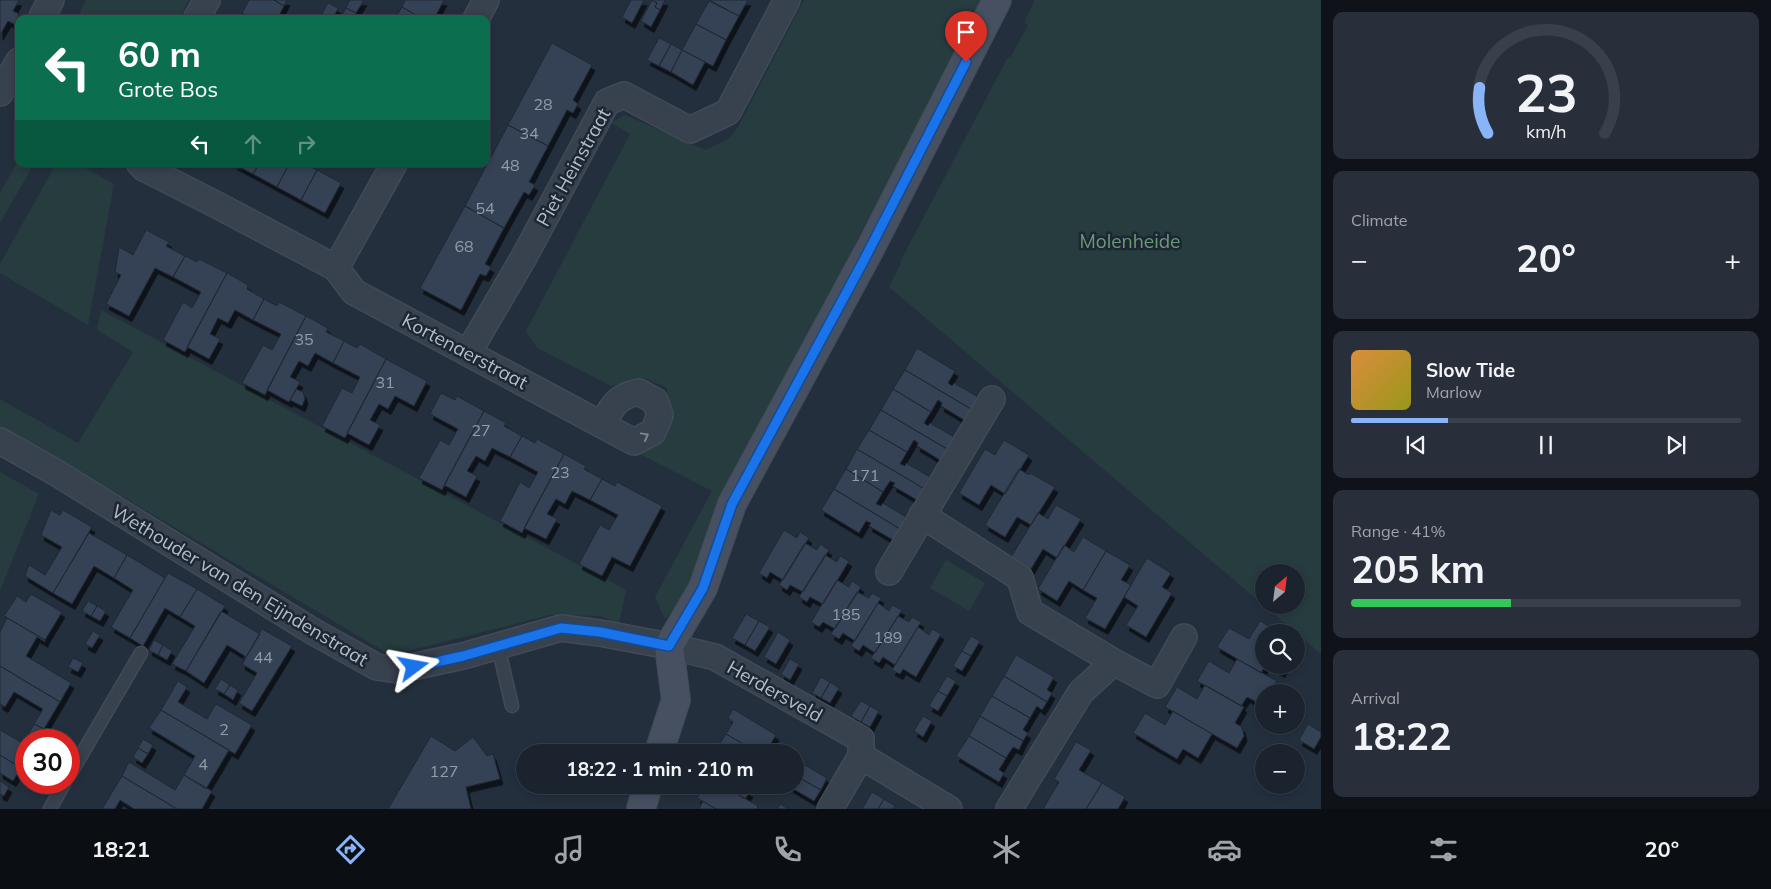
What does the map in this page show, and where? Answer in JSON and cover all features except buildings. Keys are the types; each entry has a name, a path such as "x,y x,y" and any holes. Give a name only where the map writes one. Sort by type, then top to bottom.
{"street":[{"path":"43,15 51,0"},
{"path":"198,15 207,0"},
{"path":"478,15 486,0"},
{"name":"Piet Heinstraat","path":"468,354 524,257 607,102 624,96 690,130 728,112 787,0"},
{"path":"662,744 676,700 669,646 703,588 732,504 866,256 997,0"},
{"path":"0,92 15,68"},
{"name":"Kortenaerstraat","path":"143,167 336,268 354,292 602,425"},
{"path":"336,268 392,167"},
{"path":"889,572 992,399"},
{"name":"Wethouder van den Eijndenstraat","path":"0,441 55,472 314,632 377,667 398,670 498,646 561,628 600,632 669,646"},
{"path":"922,515 1020,578 1030,612 1157,685 1184,637"},
{"name":"Herdersveld","path":"669,646 715,657 861,739 861,756"},
{"path":"1009,809 1081,692 1114,662"},
{"path":"830,809 861,756 949,809"},
{"path":"640,809 645,794"}],"lane":[{"path":"498,646 512,706"},
{"path":"80,757 141,653"},
{"path":"50,809 58,794"}],"green space":[{"path":"86,0 189,0 181,15 79,15"},
{"path":"804,0 981,0 939,88 816,321 686,595 665,619 655,597 712,491 638,453 666,436 673,413 666,387 644,378 611,386 537,348 526,331 630,134 611,123 625,115 706,150 728,139 738,127"},
{"name":"Molenheide","path":"1035,0 1321,0 1321,654 1305,640 1305,624 1286,624 1274,614 1305,614 1305,564 1255,564 1255,598 889,287 900,262 1008,57 1010,58 1028,25 1024,23"},
{"path":"15,166 32,167 0,223 0,193"},
{"path":"54,167 83,167 114,184 88,325 0,273 0,264"},
{"path":"101,310 626,590 619,624 601,616 550,615 408,651 389,654 89,477 80,479 0,430 0,399 78,443 133,352 97,330"},
{"path":"0,472 39,494 0,591"},
{"path":"946,560 985,583 969,611 930,588"}],"route":[{"path":"414,667 463,656 561,628 600,632 669,646 703,588 732,504 863,262 966,62"}]}
